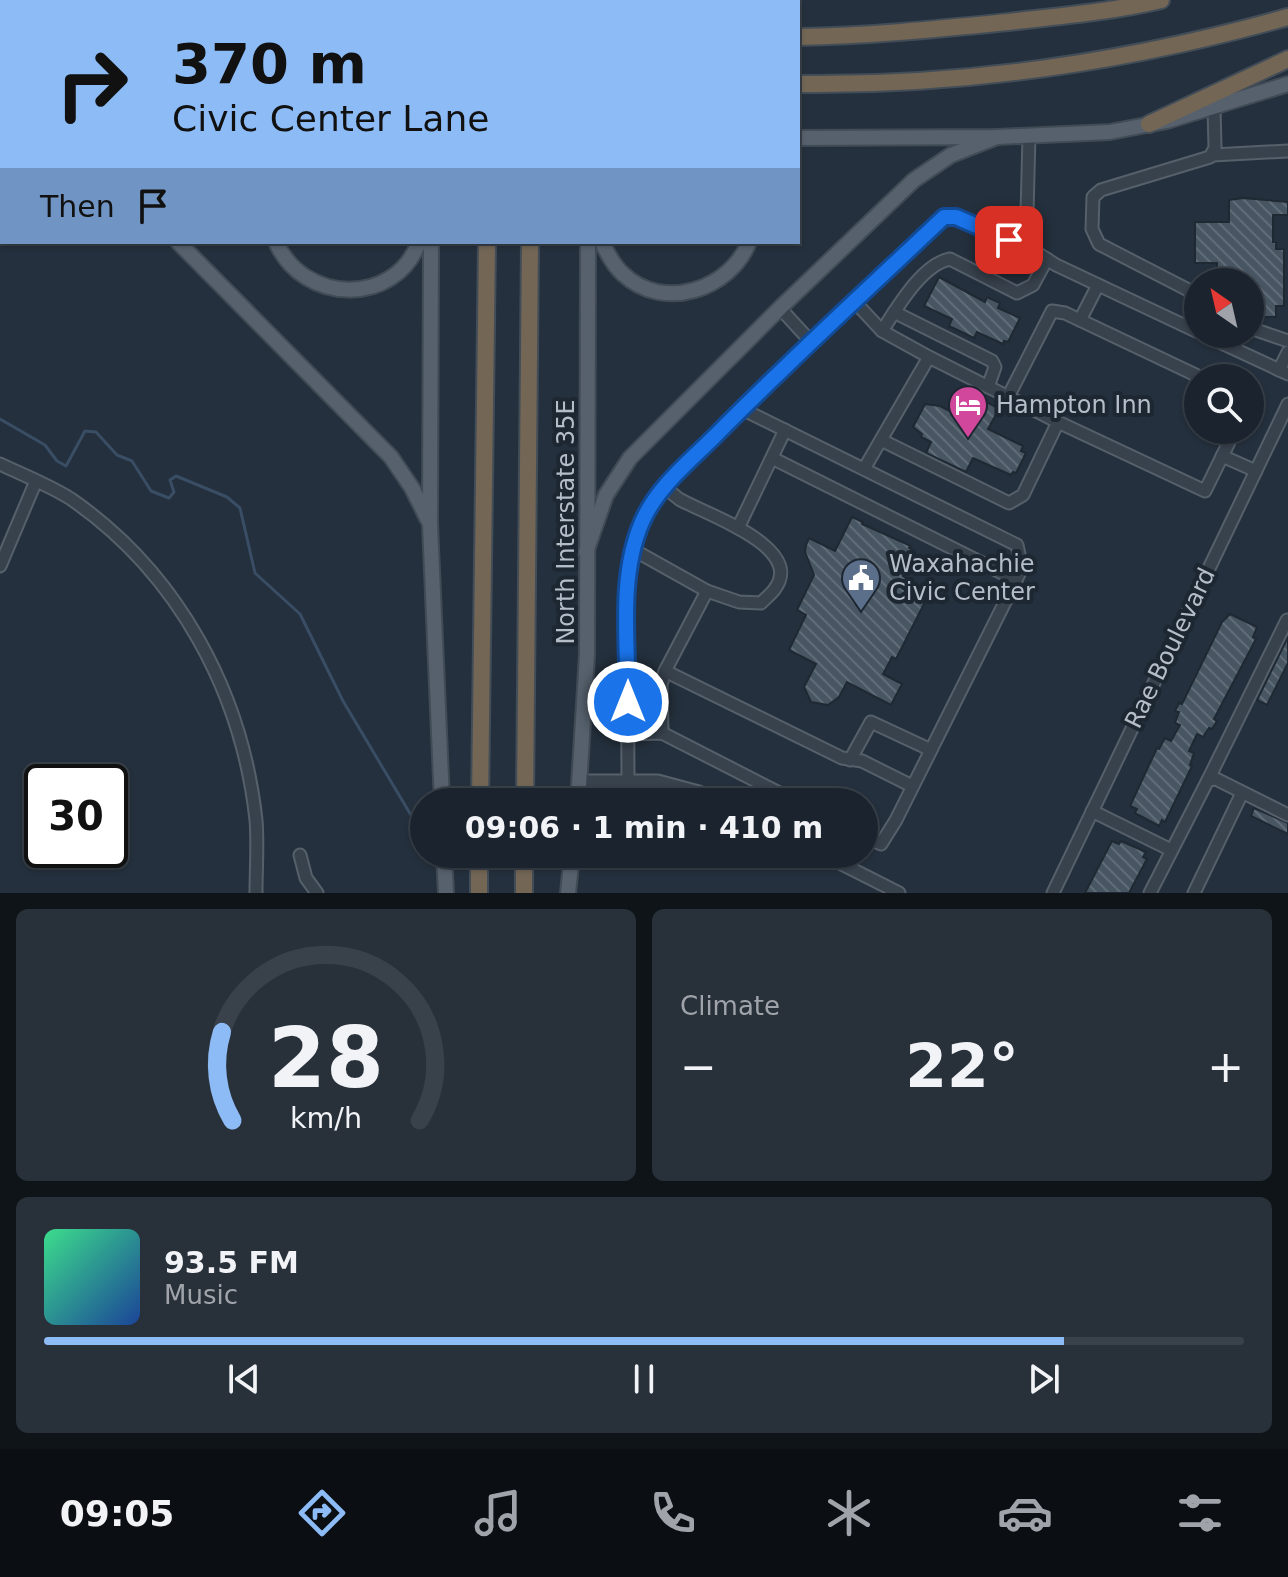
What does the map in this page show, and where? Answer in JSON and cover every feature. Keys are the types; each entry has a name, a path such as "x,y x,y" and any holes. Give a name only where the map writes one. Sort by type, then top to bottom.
{"highway":[{"path":"800,37 898,33 1072,15 1161,0"},
{"path":"800,84 920,82 1093,63 1225,35 1288,17"},
{"path":"1149,124 1288,59"},
{"path":"480,788 487,244"},
{"path":"525,788 530,244"},
{"path":"479,868 479,893"},
{"path":"524,868 524,893"}],"main road":[{"path":"800,138 1080,135 1149,124 1288,84"},
{"path":"586,552 606,495 630,458 914,180 951,155 997,137"},
{"path":"180,244 391,457 412,488 430,524"},
{"path":"277,244 286,259 306,279 331,289 358,290 370,287 400,269 418,244"},
{"path":"431,244 430,524 441,788"},
{"name":"North Interstate 35E","path":"579,788 587,655 588,244"},
{"path":"603,244 624,275 650,290 671,294 693,291 716,280 736,265 748,244"},
{"path":"445,868 446,893"},
{"path":"568,893 571,868"}],"street":[{"path":"1213,155 1214,107"},
{"path":"1027,213 1029,136"},
{"path":"1184,288 1099,244 1092,229 1093,197 1101,190 1213,155 1288,151"},
{"path":"628,781 627,577 632,549 642,521 665,487 742,409 944,217 956,217 1031,249 1098,285 1184,325"},
{"path":"882,331 908,291 939,261 950,259 1017,293 1033,285 1047,259"},
{"path":"1080,320 1098,285"},
{"path":"855,302 882,331 929,357 1205,491 1228,444"},
{"path":"780,308 812,343"},
{"path":"1008,397 1052,311 1065,313 1184,369"},
{"path":"894,312 992,361 995,367 988,387"},
{"path":"1264,333 1288,341"},
{"path":"1233,348 1284,372 1288,352"},
{"path":"864,469 929,357"},
{"name":"Rae Boulevard","path":"1053,893 1288,404"},
{"path":"742,409 1017,545 1022,568 931,750 881,844 878,843"},
{"path":"881,440 1009,503 1023,495 1058,422"},
{"path":"738,528 785,430"},
{"path":"1222,456 1256,471"},
{"path":"772,458 1016,580"},
{"path":"0,464 70,499 125,545 191,625 217,672 235,718 250,780 256,823 256,893"},
{"path":"0,566 36,481"},
{"path":"632,549 707,591 739,602 761,603 776,588 780,571 774,554 756,538 677,498 665,487"},
{"path":"662,733 661,685 665,671 707,591"},
{"path":"1150,893 1287,620"},
{"path":"665,671 801,739 850,760 862,761 912,786"},
{"path":"850,760 871,722 931,750"},
{"path":"628,734 662,733 770,788"},
{"path":"1208,780 1216,779 1288,815"},
{"path":"580,781 658,781 685,788"},
{"path":"1194,893 1242,793"},
{"path":"1092,811 1171,850"},
{"path":"300,855 306,878 317,893"},
{"path":"850,868 899,893"}],"building":[{"path":"1243,198 1288,202 1288,215 1273,215 1273,242 1276,242 1276,249 1284,249 1284,306 1276,306 1276,317 1264,317 1264,268 1217,268 1217,263 1195,263 1195,222 1229,222 1229,200"},
{"path":"939,277 985,302 987,297 1000,303 998,308 1020,318 1008,342 1004,341 1003,344 977,332 974,338 949,326 952,319 924,306"},
{"name":"Hampton Inn","path":"981,399 999,409 988,429 1023,446 1021,451 1026,453 1016,473 1011,475 973,458 966,472 926,453 931,442 921,437 922,434 913,427 925,404 940,406 969,421"},
{"name":"Waxahachie Civic Center","path":"852,517 911,546 909,548 915,551 903,576 911,580 908,591 926,600 896,659 892,657 883,674 902,684 891,705 847,682 839,697 828,705 811,702 804,687 816,664 789,650 806,615 797,610 814,575 805,552 809,538 835,551"},
{"path":"1230,614 1257,627 1253,637 1256,639 1214,719 1217,721 1203,737 1197,734 1189,751 1194,753 1192,766 1165,822 1162,820 1159,826 1135,813 1137,809 1130,806 1157,748 1165,738 1171,741 1180,725 1175,723 1179,712 1175,711 1179,703 1182,704 1222,622"},
{"path":"1288,637 1288,663 1267,705 1257,700"},
{"path":"1254,808 1288,823 1288,834 1251,816"},
{"path":"1112,841 1119,844 1121,841 1146,852 1143,857 1147,859 1129,893 1085,893"}],"waterway":[{"path":"0,419 45,445 57,461 66,466 85,431 96,432 117,455 132,461 151,491 169,498 174,492 170,480 176,476 227,497 240,508 255,573 300,614 343,701 410,813"}],"place":[{"name":"Hampton Inn","path":"968,439"},
{"name":"Waxahachie Civic Center","path":"861,612"}],"route":[{"path":"628,702 627,577 632,549 642,521 665,487 742,409 944,217 956,217 1009,240"}]}
